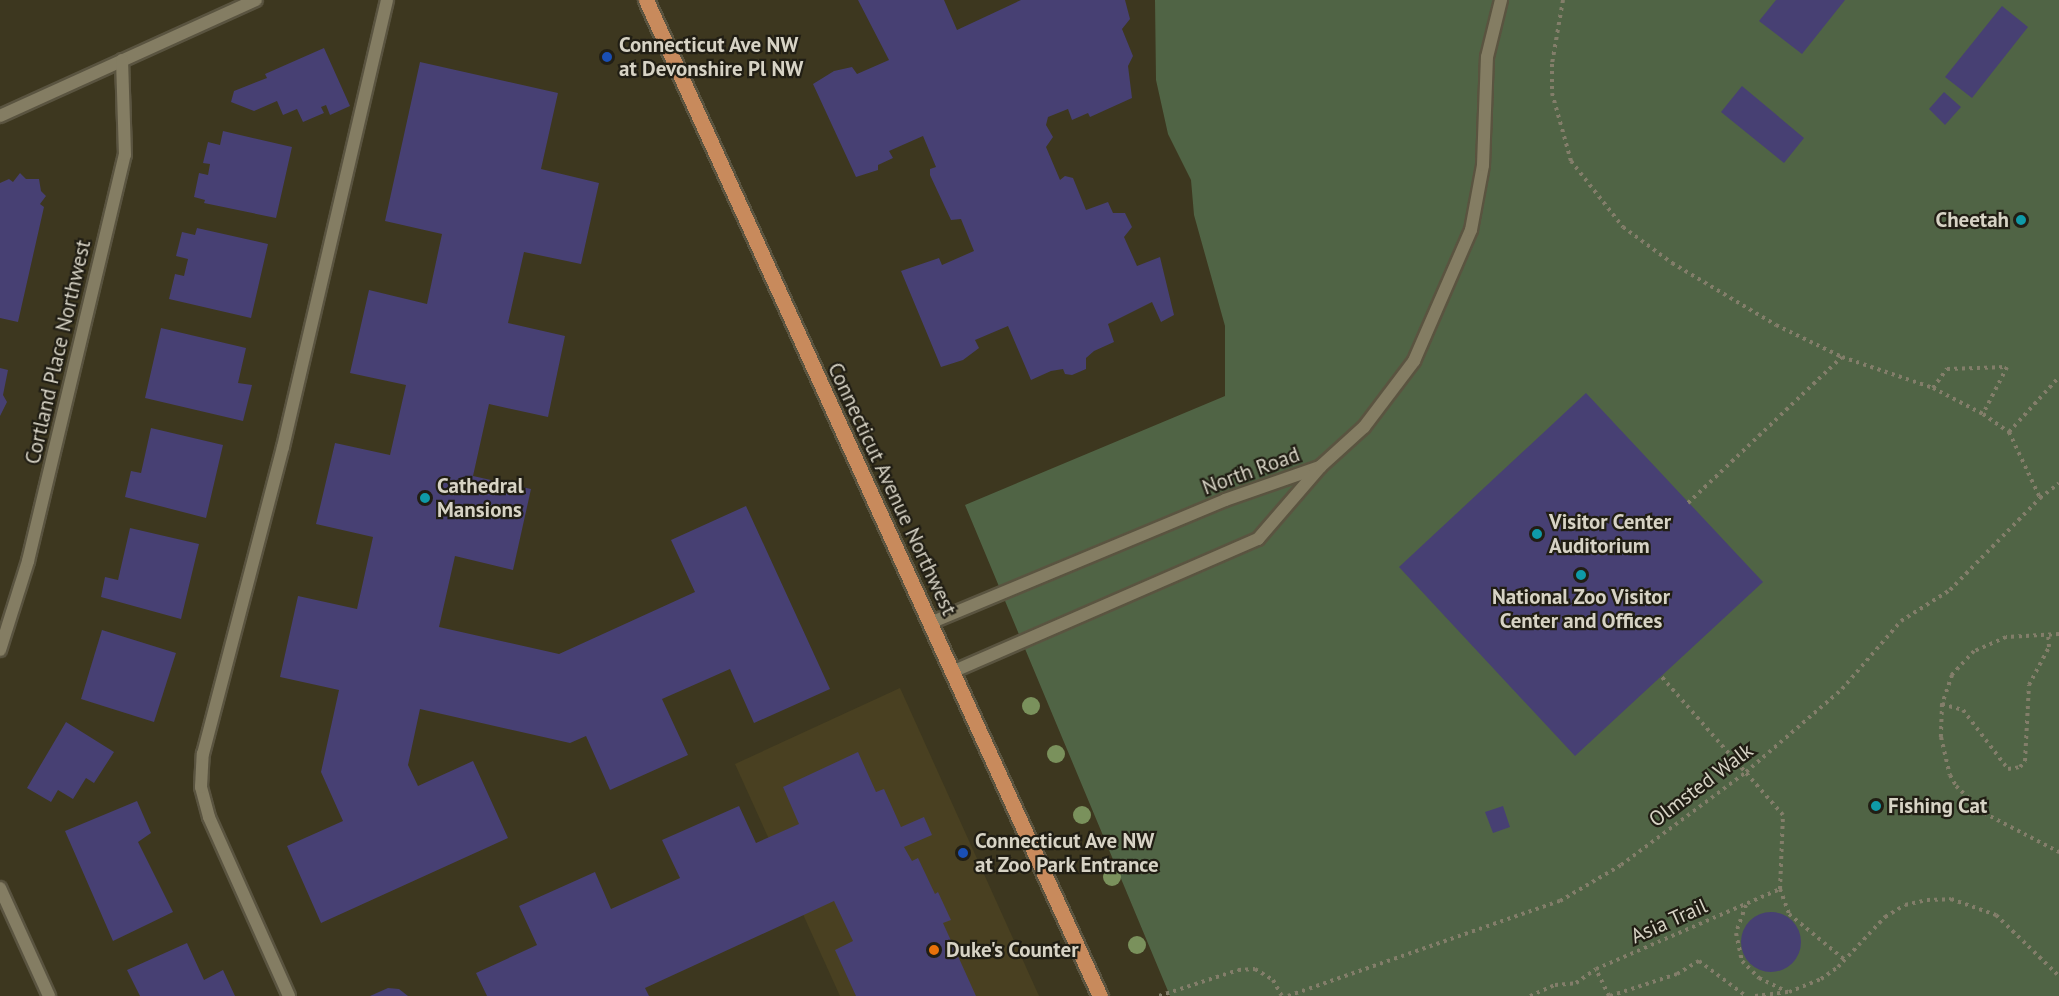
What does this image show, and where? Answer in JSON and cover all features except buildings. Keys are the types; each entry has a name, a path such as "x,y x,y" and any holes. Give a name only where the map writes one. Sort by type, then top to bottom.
{"main road":[{"name":"Connecticut Avenue Northwest","path":"646,0 1100,996"}],"street":[{"path":"0,116 256,0"},
{"path":"289,996 209,817 201,787 202,762 284,447 387,0"},
{"path":"1321,466 1364,427 1414,361 1471,230 1483,165 1487,57 1501,0"},
{"name":"Cortland Place Northwest","path":"0,650 28,561 125,155 122,60"},
{"name":"North Road","path":"930,623 1225,500 1321,466"},
{"name":"North Road","path":"952,672 1258,539 1321,466"},
{"path":"0,888 49,996"}],"path":[{"path":"1563,0 1552,93 1571,161 1623,227 1672,263 1776,325 1842,357 1933,388 1983,414 2008,432 2040,498"},
{"path":"1688,503 1842,357"},
{"path":"1933,388 1947,369 2007,367 1983,414"},
{"path":"2008,432 2059,377"},
{"name":"Olmsted Walk","path":"1288,996 1445,944 1560,901 1621,865 1746,772 1842,689 1901,621 1950,591 2040,498 2059,483"},
{"path":"1942,704 1963,710 1994,756 2008,769 2020,767 2025,761 2029,685 2049,647 2048,634"},
{"path":"2059,634 2006,637 1974,651 1952,675 1942,704 1941,737 1950,775 1956,786 1984,813 2059,852"},
{"path":"1661,676 1784,815 1780,889 1789,914 1845,960"},
{"name":"Asia Trail","path":"1530,996 1555,985 1576,983 1596,969 1780,889"},
{"path":"1755,996 1789,992 1821,979 1845,960 1885,917 1905,905 1951,899 1996,915 2059,976"},
{"path":"1746,904 1736,933 1742,961 1759,978 1789,992"},
{"path":"1596,969 1610,996 1677,974 1699,961 1746,996"},
{"path":"1159,996 1204,980 1255,969 1273,980 1282,996"}],"shaded area":[{"path":"900,688 1039,996 840,996 735,764"}],"green space":[{"path":"1155,0 2059,0 2059,996 1170,996 965,505 1225,396 1225,326 1194,215 1191,180 1168,134 1156,80"}],"place":[{"name":"Connecticut Ave NW at Devonshire Pl NW","path":"607,57"},
{"name":"Cheetah","path":"2021,220"},
{"name":"Cathedral Mansions","path":"425,498"},
{"name":"Visitor Center Auditorium","path":"1537,534"},
{"name":"National Zoo Visitor Center and Offices","path":"1581,575"},
{"name":"Fishing Cat","path":"1876,806"},
{"name":"Connecticut Ave NW at Zoo Park Entrance","path":"963,853"},
{"name":"Duke's Counter","path":"934,950"}]}
